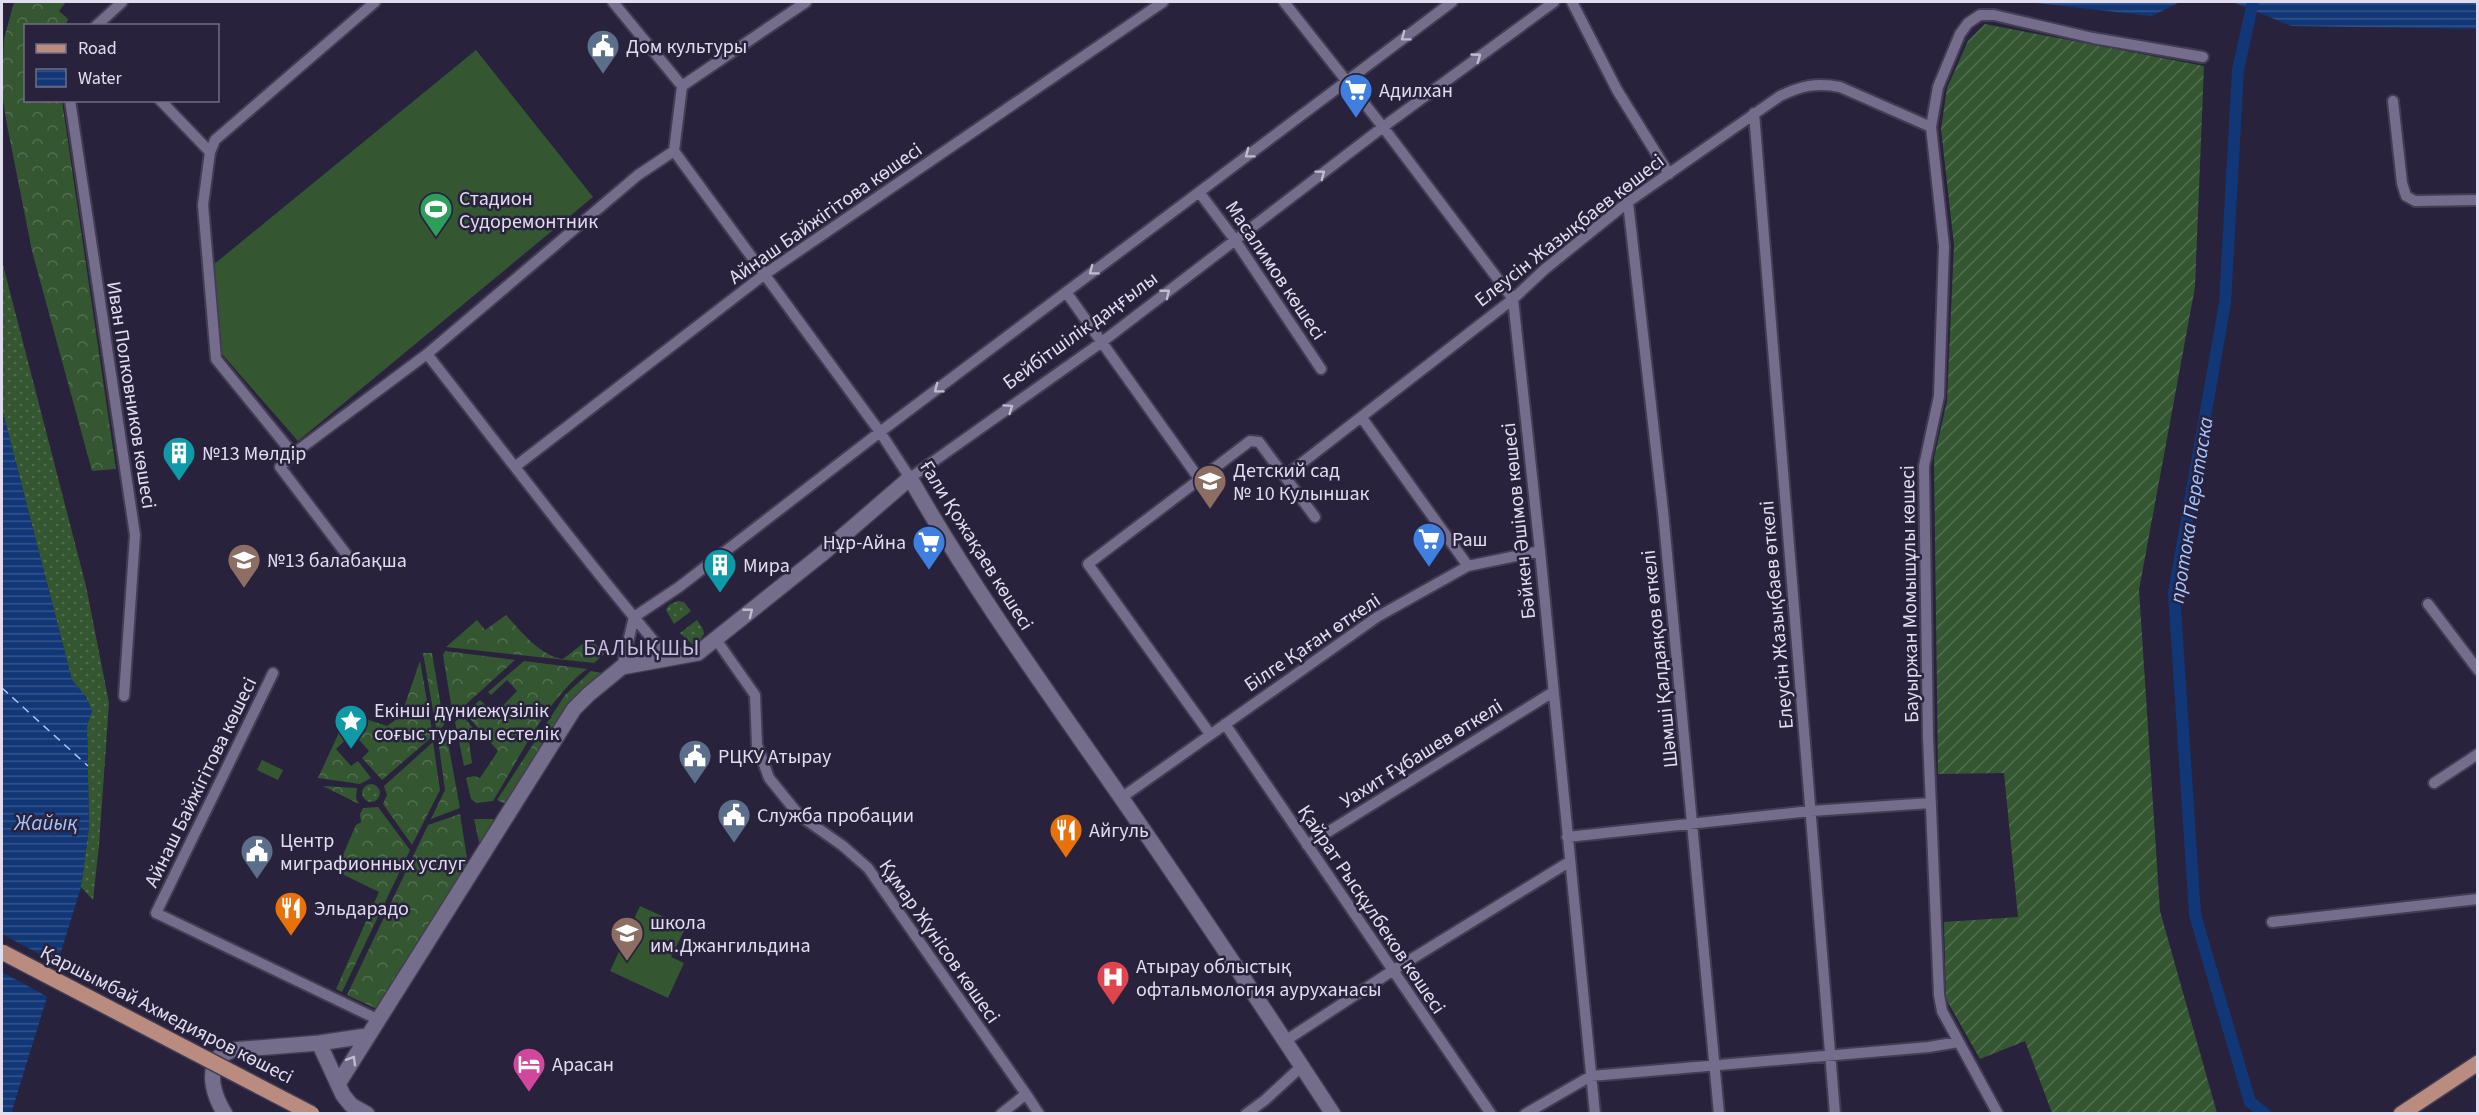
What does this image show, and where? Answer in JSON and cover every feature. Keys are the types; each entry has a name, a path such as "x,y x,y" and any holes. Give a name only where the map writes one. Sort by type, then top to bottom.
{"main road":[{"name":"Қаршымбай Ахмедияров көшесі","path":"2,952 312,1113"},
{"path":"2400,1113 2478,1063"}],"street":[{"path":"98,24 122,2"},
{"path":"293,454 216,359 203,205 210,152 215,140 375,2"},
{"path":"350,559 280,467 293,454 427,354 638,175 675,151 682,86 613,2"},
{"path":"682,86 806,2"},
{"name":"Айнаш Байжігітова көшесі","path":"516,466 765,274 1163,2"},
{"path":"1284,2 1383,127 1513,298"},
{"name":"Бейбітшілік даңғылы","path":"634,618 679,587 880,432 1452,2"},
{"name":"Бейбітшілік даңғылы","path":"338,1084 366,1036 513,809 574,709 589,694 622,667 698,652 822,554 910,478 1102,342 1383,127 1554,2"},
{"path":"1572,2 1617,90 1669,174"},
{"name":"Бауыржан Момышұлы көшесі","path":"1998,1113 1977,1071 1942,1011 1939,995 1931,803 1924,466 1939,396 1944,246 1931,127 1938,87 1960,34 1968,23 1980,15 1994,15 2093,38 2203,57"},
{"name":"Елеусін Жазықбаев көшесі","path":"1285,476 1513,298 1628,202 1754,113 1794,90 1809,85 1825,84 1840,87 1931,127"},
{"path":"2393,101 2402,183 2406,196 2415,201 2478,200"},
{"name":"Иван Полковников көшесі","path":"70,102 135,535 124,696"},
{"path":"162,102 210,152"},
{"name":"Елеусін Жазықбаев өткелі","path":"1754,113 1781,465 1836,1113"},
{"name":"Ғали Қожақаев көшесі","path":"675,151 880,432 942,534 1333,1113"},
{"name":"Масалимов көшесі","path":"1199,192 1235,240 1321,369"},
{"name":"Шәмші Қалдаяқов өткелі","path":"1628,202 1663,511 1719,1113"},
{"path":"1066,292 1200,480"},
{"name":"Бәйкен Әшімов көшесі","path":"1513,298 1595,1113"},
{"path":"427,354 516,466 571,541 669,659"},
{"path":"1362,418 1468,566"},
{"path":"1210,734 1088,564 1250,441 1260,442 1315,518"},
{"name":"Білге Қаған өткелі","path":"1121,798 1377,618 1468,566 1540,551"},
{"path":"2428,604 2478,670"},
{"path":"622,667 634,618"},
{"name":"Құмар Жүнісов көшесі","path":"715,638 755,695 757,745 769,778 799,815 843,846 868,868 1039,1113"},
{"name":"Айнаш Байжігітова көшесі","path":"273,673 156,913 377,1019"},
{"name":"Уахит Ғұбашев өткелі","path":"1307,846 1553,692"},
{"name":"Қайрат Рысқұлбеков көшесі","path":"1225,724 1491,1113"},
{"path":"2434,783 2478,754"},
{"path":"1567,837 1811,811 1931,803"},
{"path":"1285,1041 1392,971 1569,862"},
{"path":"2272,922 2478,900"},
{"path":"225,1113 213,1090 213,1072 220,1057 232,1050 319,1043 366,1036"},
{"path":"1525,1113 1591,1076 1929,1047 1958,1042"},
{"path":"319,1043 343,1095 351,1105 367,1113"},
{"path":"1246,1113 1265,1100 1302,1066"},
{"path":"1001,1113 1026,1094"}],"green space":[{"path":"14,2 66,2 59,11 68,19 66,24 24,24 24,102 62,102 116,469 92,471 32,251 2,93 4,39"},
{"path":"1985,24 2204,66 2195,287 2139,590 2160,911 2217,1113 2052,1113 2025,1041 1980,1059 1946,999 1944,922 2018,917 2004,773 1938,774 1934,458 1947,401 1954,245 1941,129 1947,88 1968,41"},
{"name":"Стадион Судоремонтник","path":"476,50 593,197 298,441 222,354 213,265"},
{"path":"2,261 86,586 109,703 93,900 81,887 89,827 87,726 92,711 86,697 72,680 2,409"},
{"path":"678,601 684,602 691,611 674,624 666,610 669,605"},
{"path":"506,615 539,648 555,657 563,659 590,638 604,654 594,663 446,647 477,620 485,630"},
{"path":"697,620 704,634 698,642 692,644 680,633"},
{"path":"445,651 515,660 453,716 443,655"},
{"path":"423,653 432,653 444,725 437,733"},
{"path":"420,661 433,736 382,780 362,758 369,751 353,733 336,749 351,766 358,761 371,778 360,784 318,778 348,713 387,726 401,716"},
{"path":"524,661 587,669 573,681 547,712 493,801 477,803 471,799 466,778 474,776 480,778 498,751 465,713 480,700 495,714 517,691 507,680 491,695 488,692"},
{"path":"591,671 602,673 568,704 508,805 497,800 565,695"},
{"path":"462,715 477,733 469,741 472,763 464,766 455,722"},
{"path":"446,732 460,808 431,819 445,790 438,739"},
{"path":"433,742 440,790 412,845 383,804 387,795 384,786"},
{"path":"262,760 283,770 278,780 257,770"},
{"path":"371,784 379,789 380,793 375,801 371,802 363,797 362,793 367,785"},
{"path":"323,786 357,788 356,798 359,804"},
{"path":"378,807 410,850 342,992 336,989 379,892 336,871 356,825 361,822 360,814 363,808"},
{"path":"460,814 468,865 377,1009 347,995 428,825"},
{"path":"474,819 493,819 496,822 483,843 479,842"},
{"path":"640,906 686,927 671,957 684,963 668,998 610,971"}],"water":[{"path":"2027,2 2180,2 2152,16"},
{"path":"2233,2 2477,2 2477,29 2291,26"},
{"name":"Жайық","path":"2,409 72,680 86,697 92,711 87,726 89,827 81,887 11,1114 2,1113"}],"pier":[{"path":"2,934 60,965 50,998 2,972"}],"waterway":[{"name":"протока Перетаска","path":"2253,2 2238,70 2225,303 2174,593 2195,915 2250,1102 2265,1114"}],"ferry route":[{"path":"2,688 88,766"}],"place":[{"name":"Дом культуры","path":"603,75"},
{"name":"Адилхан","path":"1356,119"},
{"name":"Стадион Судоремонтник","path":"436,238"},
{"name":"№13 Мөлдiр","path":"179,482"},
{"name":"Детский сад № 10 Кулыншак","path":"1210,510"},
{"name":"Раш","path":"1429,568"},
{"name":"Нұр-Айна","path":"929,571"},
{"name":"№13 балабақша","path":"244,589"},
{"name":"Мира","path":"720,594"},
{"name":"Екінші дүниежүзілік соғыс туралы естелік","path":"351,750"},
{"name":"РЦКУ Атырау","path":"695,785"},
{"name":"Служба пробации","path":"734,844"},
{"name":"Айгуль","path":"1066,859"},
{"name":"Центр миграфионных услуг","path":"257,880"},
{"name":"Эльдарадо","path":"291,937"},
{"name":"школа им.Джангильдина","path":"627,962"},
{"name":"Атырау облыстық офтальмология ауруханасы","path":"1113,1006"},
{"name":"Арасан","path":"529,1093"}],"district":[{"name":"БАЛЫҚШЫ","path":"642,647"}]}
